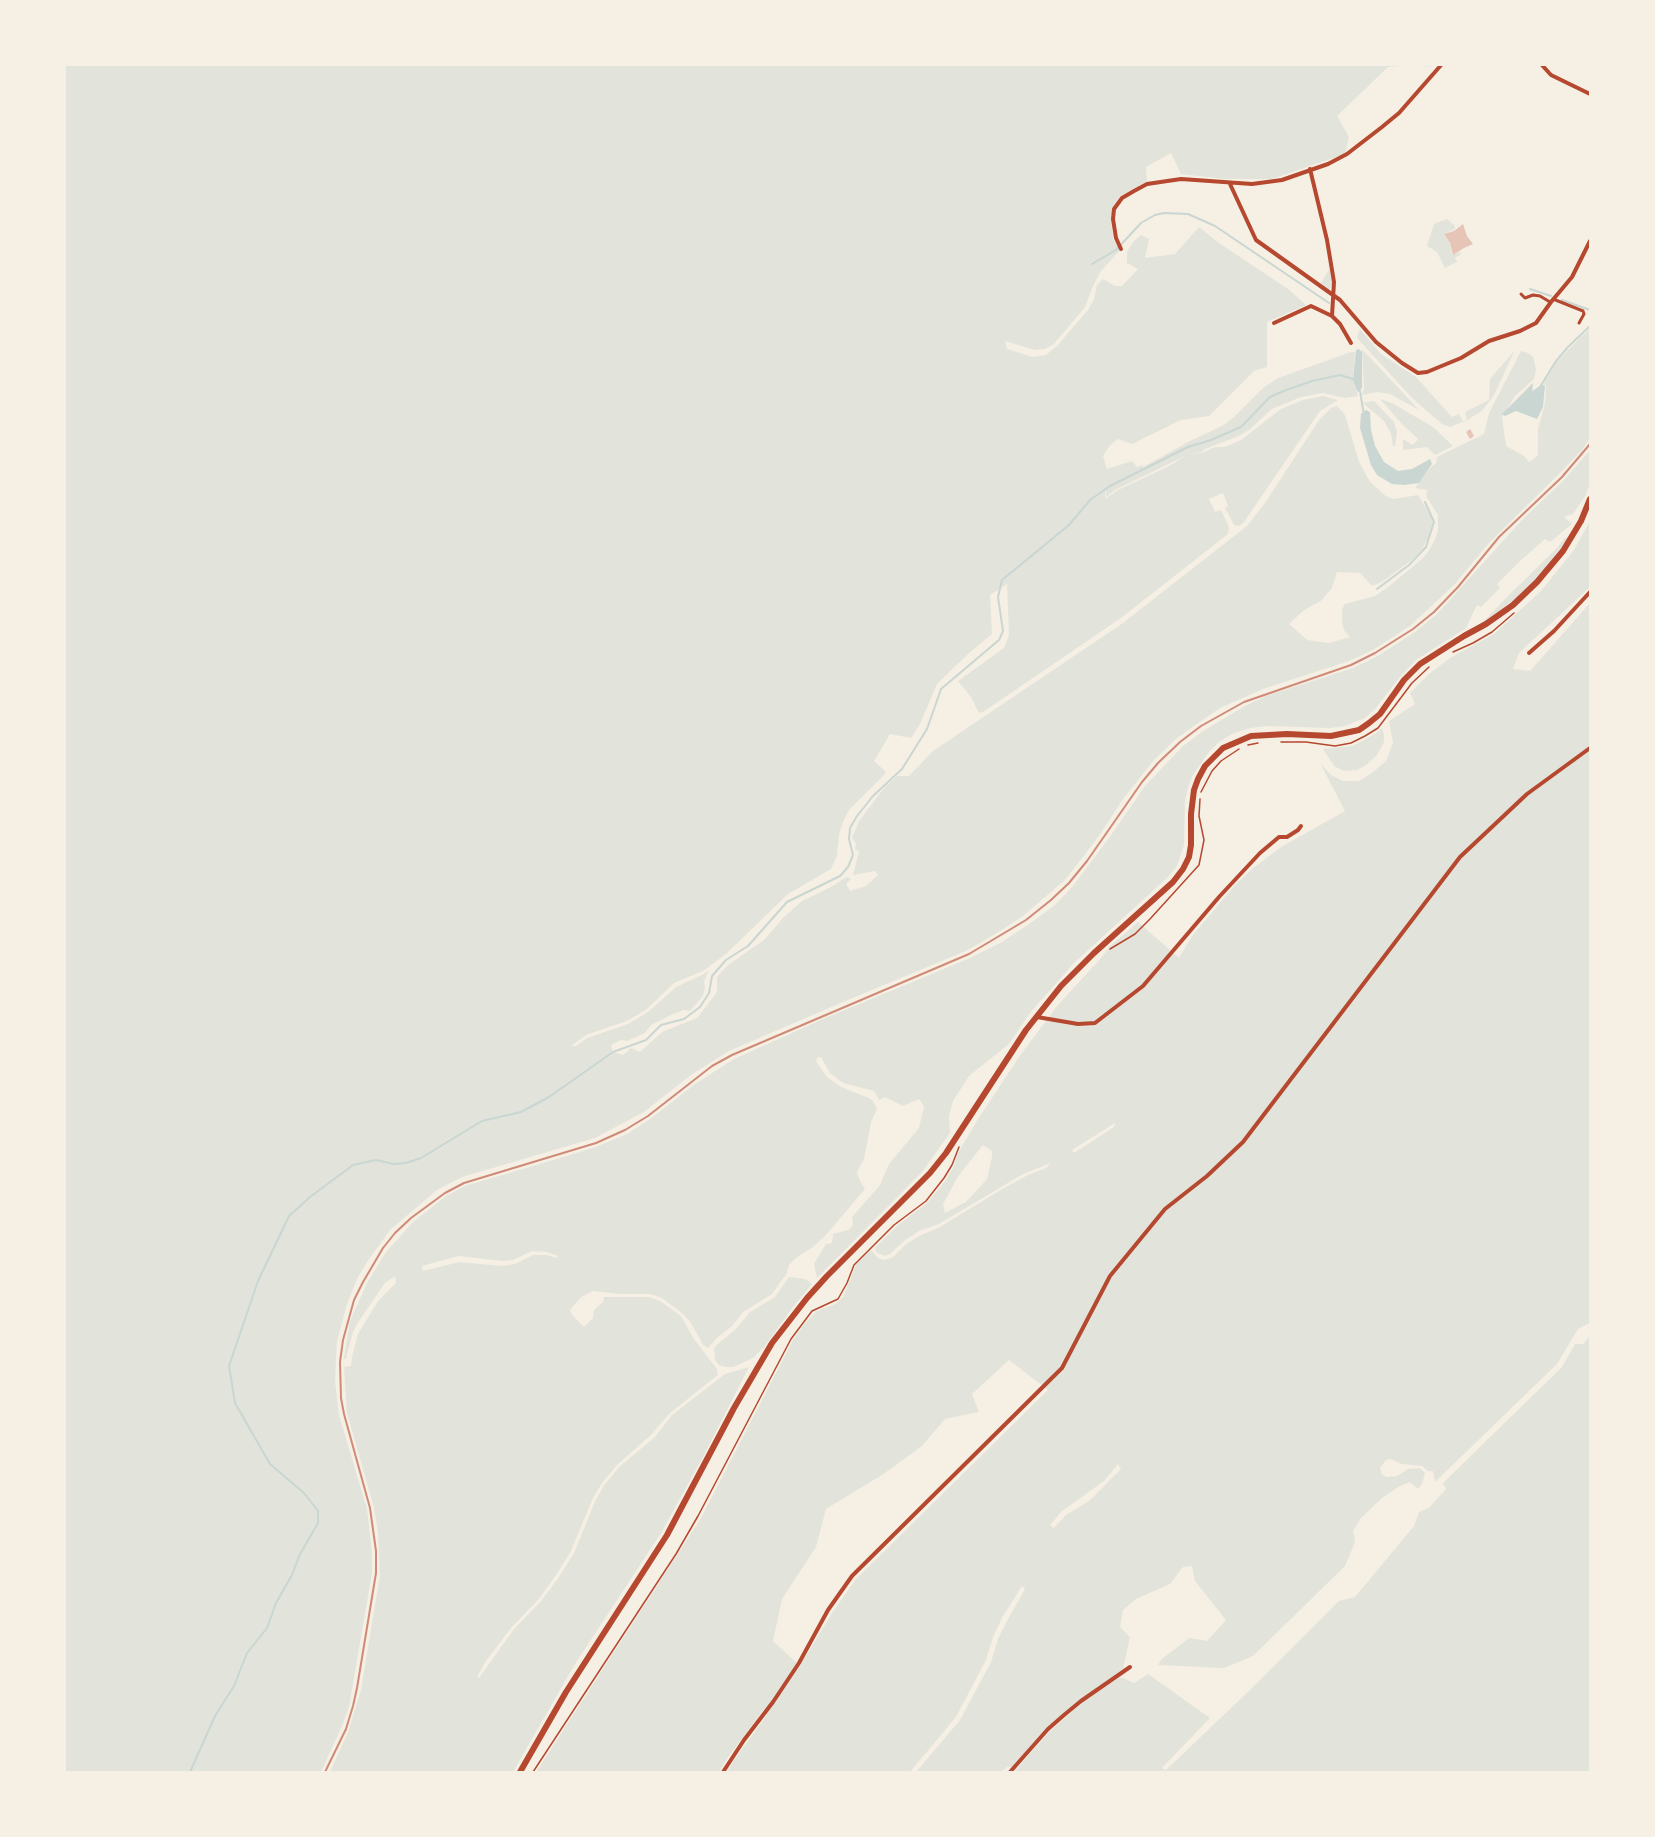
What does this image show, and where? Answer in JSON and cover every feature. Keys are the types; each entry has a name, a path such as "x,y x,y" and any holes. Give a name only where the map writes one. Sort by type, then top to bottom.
{"main road":[{"path":"520,1773 566,1692 667,1535 734,1408 772,1344 827,1276 930,1173 946,1153 1015,1045 1036,1017 1079,968 1173,882 1183,869 1189,857 1191,845 1194,790 1205,766 1223,748 1251,736 1287,734 1330,736 1359,730 1370,723 1380,714 1404,680 1420,664 1486,624 1513,605 1537,582 1563,551 1590,500"}],"street":[{"path":"1121,247 1116,238 1114,209 1122,198 1134,191 1147,184 1181,179 1230,184 1282,180 1328,164 1346,154 1382,127 1442,64"},
{"path":"1541,64 1551,75 1590,94"},
{"path":"1310,169 1327,240 1334,282 1332,313"},
{"path":"1230,184 1256,240 1333,295 1345,305 1376,342 1418,374 1461,358 1489,341 1536,323 1572,277 1590,241"},
{"path":"1521,294 1525,298 1533,295 1540,296 1583,310 1584,314 1579,323"},
{"path":"1274,323 1311,306 1332,313 1352,343"},
{"path":"1529,653 1554,631 1590,592"},
{"path":"723,1773 799,1663 828,1610 852,1576 1062,1368 1110,1276 1165,1209 1207,1176 1243,1142 1460,857 1527,794 1590,748"},
{"path":"1036,1017 1066,1023 1095,1023 1143,986 1260,852 1280,837 1287,837 1301,826"},
{"path":"1010,1773 1048,1729 1081,1701 1130,1667"}],"path":[{"path":"1446,654 1492,632 1518,610"},
{"path":"1278,741 1324,746 1351,743 1378,728 1412,683 1432,664"},
{"path":"1110,949 1135,933 1150,919 1199,865 1204,840 1199,816 1201,793 1212,771 1232,753 1245,746 1261,742"},
{"path":"533,1773 682,1544 791,1339 812,1311 838,1299 854,1265 894,1225 926,1201 952,1165 960,1145"}],"shaded area":[{"path":"64,65 1413,65 1388,67 1337,116 1349,137 1345,154 1272,179 1224,179 1181,174 1171,153 1146,167 1147,181 1120,196 1112,208 1113,239 1120,250 1101,271 1085,307 1054,344 1045,349 1035,350 1005,341 1007,349 1033,357 1046,355 1057,346 1088,310 1094,299 1097,285 1103,279 1115,286 1122,286 1138,269 1127,263 1127,252 1141,235 1149,239 1145,258 1175,254 1199,227 1288,289 1306,305 1267,322 1267,367 1254,371 1209,416 1181,420 1132,444 1118,439 1110,445 1103,456 1107,469 1132,461 1137,467 1142,465 1143,467 1222,426 1263,388 1278,378 1351,352 1355,352 1353,378 1358,396 1345,398 1323,393 1301,397 1272,409 1239,436 1202,452 1187,454 1202,453 1241,440 1281,409 1303,400 1323,396 1338,400 1320,411 1244,522 1239,526 1234,525 1225,508 1228,506 1223,493 1209,499 1215,512 1221,510 1229,527 1228,534 1121,618 979,713 971,697 958,681 1004,648 1009,635 1007,584 990,595 992,634 937,684 920,724 911,738 890,734 874,761 885,771 885,774 849,810 839,835 837,856 831,869 788,894 726,954 703,971 674,983 647,1009 627,1021 586,1035 571,1046 576,1046 587,1038 628,1024 648,1012 676,987 709,970 704,981 703,996 690,1011 684,1010 673,1014 651,1025 645,1033 611,1045 613,1052 623,1055 631,1048 640,1052 662,1032 697,1018 717,992 717,977 728,965 764,940 802,901 847,877 851,879 846,884 850,891 866,886 878,875 875,871 853,875 859,851 855,850 856,844 852,838 859,821 884,788 897,776 909,776 933,751 1123,623 1247,526 1265,503 1319,420 1331,408 1337,406 1345,415 1359,462 1370,482 1387,497 1394,499 1418,495 1431,516 1433,524 1422,549 1412,560 1383,581 1372,586 1360,573 1337,572 1332,588 1321,601 1304,610 1289,624 1307,640 1329,643 1350,637 1342,623 1342,609 1345,604 1375,596 1429,551 1438,530 1438,515 1426,496 1427,490 1415,488 1436,463 1437,457 1484,434 1489,413 1521,351 1533,357 1536,369 1534,379 1515,396 1502,417 1506,446 1524,456 1529,462 1538,455 1538,429 1545,403 1546,386 1544,383 1556,363 1590,329 1590,438 1583,449 1489,543 1455,584 1410,626 1373,650 1349,661 1263,689 1220,708 1177,738 1154,760 1123,799 1099,836 1065,880 1023,916 968,950 729,1051 691,1075 644,1112 595,1138 462,1177 437,1190 390,1230 357,1279 347,1304 337,1341 335,1381 339,1415 367,1509 372,1573 349,1707 321,1772 65,1772","holes":["1185,456 1118,490 1105,499 1106,480 1106,497 1115,490"]},
{"path":"1447,219 1455,226 1455,229 1444,234 1450,244 1452,255 1460,252 1461,254 1455,258 1457,262 1445,268 1437,252 1427,246 1434,224"},
{"path":"1329,269 1333,283 1329,290 1321,283"},
{"path":"1360,329 1381,354 1416,377 1452,417 1459,414 1463,421 1467,419 1465,412 1489,400 1490,379 1515,350 1494,395 1482,411 1467,420 1450,427 1442,424 1412,398 1357,338"},
{"path":"1359,349 1362,352 1362,388 1359,392 1353,380 1356,350"},
{"path":"1362,349 1419,410 1390,394 1377,392 1362,395 1364,389"},
{"path":"1533,383 1532,393 1545,385 1543,407 1537,419 1516,411 1505,416 1502,414"},
{"path":"1380,399 1392,403 1433,427 1453,446 1435,455 1427,447 1403,450 1403,439 1413,445 1418,439"},
{"path":"1374,401 1394,422 1397,432 1395,446 1393,446 1391,434 1384,421 1363,403"},
{"path":"1366,410 1370,412 1375,446 1384,462 1398,471 1412,469 1430,459 1432,464 1419,483 1392,484 1377,475 1371,465 1360,428 1361,414"},
{"path":"1590,450 1590,483 1586,495 1573,514 1564,517 1572,524 1550,542 1545,539 1520,561 1497,584 1500,588 1481,607 1477,605 1466,628 1416,660 1365,718 1345,726 1330,728 1267,726 1250,728 1232,734 1209,752 1193,775 1188,788 1185,801 1184,845 1177,866 1168,877 1074,963 1030,1013 1009,1044 969,1076 953,1101 949,1116 950,1133 923,1171 817,1278 814,1264 826,1244 832,1243 833,1234 848,1230 853,1225 852,1217 880,1185 889,1164 919,1128 924,1106 919,1099 903,1106 885,1097 879,1100 874,1091 843,1083 830,1073 821,1057 816,1061 827,1077 841,1087 869,1098 877,1109 871,1122 864,1159 857,1172 865,1189 826,1235 789,1265 787,1273 772,1294 743,1312 732,1326 708,1348 703,1345 691,1323 683,1314 662,1298 650,1294 593,1291 581,1297 570,1310 584,1327 593,1318 594,1310 603,1302 604,1297 649,1297 660,1301 681,1316 694,1339 717,1369 718,1375 670,1413 602,1483 593,1498 571,1551 556,1575 539,1599 511,1628 477,1677 479,1678 514,1629 541,1601 559,1577 574,1553 596,1499 620,1466 654,1438 672,1415 725,1374 749,1367 703,1457 661,1533 575,1664 513,1772 330,1772 348,1732 361,1690 380,1575 378,1532 374,1508 347,1413 344,1367 351,1366 358,1334 378,1301 396,1283 395,1276 385,1283 359,1321 353,1332 346,1359 344,1359 346,1345 350,1321 367,1283 386,1252 413,1222 446,1196 465,1186 570,1155 627,1134 695,1084 734,1059 970,958 1002,942 1055,905 1072,887 1145,786 1183,746 1245,706 1266,696 1353,668 1376,657 1415,632 1437,614 1522,520 1564,480","holes":["532,1251 547,1252 558,1256 557,1258 533,1255 515,1264 502,1266 459,1262 423,1271 422,1266 458,1256 503,1261 513,1260"]},
{"path":"1590,521 1590,587 1519,653 1513,669 1530,671 1590,603 1590,1323 1578,1329 1557,1364 1435,1482 1433,1471 1428,1471 1422,1466 1386,1460 1380,1468 1382,1475 1397,1476 1408,1469 1420,1468 1425,1473 1422,1484 1418,1489 1410,1482 1398,1487 1382,1498 1361,1518 1353,1531 1355,1542 1345,1566 1253,1656 1224,1668 1158,1665 1162,1659 1189,1638 1207,1641 1226,1620 1195,1581 1192,1566 1183,1567 1170,1584 1136,1599 1123,1610 1120,1627 1130,1637 1123,1669 1062,1714 1047,1727 1012,1767 1007,1767 1001,1772 916,1772 960,1720 991,1662 998,1639 1025,1589 1022,1586 1002,1618 986,1660 956,1717 910,1772 727,1772 767,1715 764,1709 719,1772 536,1772 701,1518 793,1340 805,1323 817,1311 835,1304 843,1297 856,1265 871,1250 878,1258 884,1260 893,1257 906,1244 921,1235 938,1228 1004,1188 1046,1168 1051,1163 1023,1174 939,1224 919,1231 890,1254 885,1256 876,1252 875,1248 897,1226 927,1203 946,1180 958,1153 978,1119 1021,1054 1058,1005 1110,946 1138,922 1179,958 1192,936 1235,885 1252,869 1281,847 1345,811 1320,763 1331,775 1343,781 1359,781 1372,773 1386,761 1393,743 1389,721 1415,704 1410,693 1450,658 1494,634 1541,591 1574,550","holes":["1115,1123 1114,1127 1074,1153 1072,1150","983,1145 992,1151 987,1179 966,1202 945,1213 943,1204 959,1175","1009,1360 1048,1390 856,1579 800,1666 773,1641 782,1599 816,1547 826,1509 882,1475 922,1446 945,1419 979,1412 972,1394","1118,1464 1121,1469 1089,1501 1066,1515 1054,1528 1050,1525 1062,1511 1104,1481"]},
{"path":"1565,538 1567,540 1540,575 1515,599 1481,624 1555,550"},
{"path":"1382,728 1384,742 1377,755 1357,770 1344,771 1334,766 1323,749 1353,746"},
{"path":"789,1277 805,1279 812,1284 765,1346 753,1358 733,1367 719,1365 715,1360 714,1348 735,1330 750,1312 775,1297"},
{"path":"1590,1336 1590,1772 1014,1772 1050,1731 1083,1702 1120,1677 1134,1683 1148,1674 1210,1718 1162,1768 1166,1770 1339,1601 1355,1597 1414,1526 1419,1512 1429,1508 1446,1489 1443,1483 1562,1367 1575,1344 1583,1344"}],"building":[{"path":"1463,224 1473,244 1453,255 1450,243 1444,234 1454,231"},
{"path":"1470,429 1474,436 1470,439 1466,432"}],"waterway":[{"path":"1092,264 1116,250 1141,223 1155,215 1188,214 1215,226 1329,303"},
{"path":"1530,289 1551,296"},
{"path":"1562,300 1590,310"},
{"path":"1530,394 1540,387 1556,361 1590,326"},
{"path":"190,1772 215,1716 234,1686 247,1653 267,1628 276,1603 318,1523 318,1511 304,1493 270,1464 235,1403 229,1366 258,1281 289,1216 353,1165 376,1160 393,1164 406,1163 421,1158 482,1121 521,1112 549,1097 613,1052 646,1040 661,1025 684,1019 700,1007 709,993 712,976 726,960 748,946 787,902 840,876 848,867 853,855 849,839 850,828 873,796 902,769 927,729 941,689 999,640 1003,631 998,597 1002,580 1069,525 1090,500 1110,486 1188,447 1241,427 1270,397 1286,390 1340,375 1356,380"},
{"path":"1360,391 1364,415"},
{"path":"1377,589 1409,565 1426,547 1434,522 1425,502"}],"railway":[{"path":"325,1772 346,1729 353,1706 376,1573 376,1551 370,1508 341,1398 340,1362 343,1340 354,1300 383,1248 395,1233 445,1193 464,1183 596,1143 625,1130 648,1116 712,1066 732,1055 969,954 1026,920 1069,883 1142,782 1180,742 1201,726 1244,702 1351,665 1413,629 1434,612 1458,587 1499,537 1562,477 1590,444"}]}
